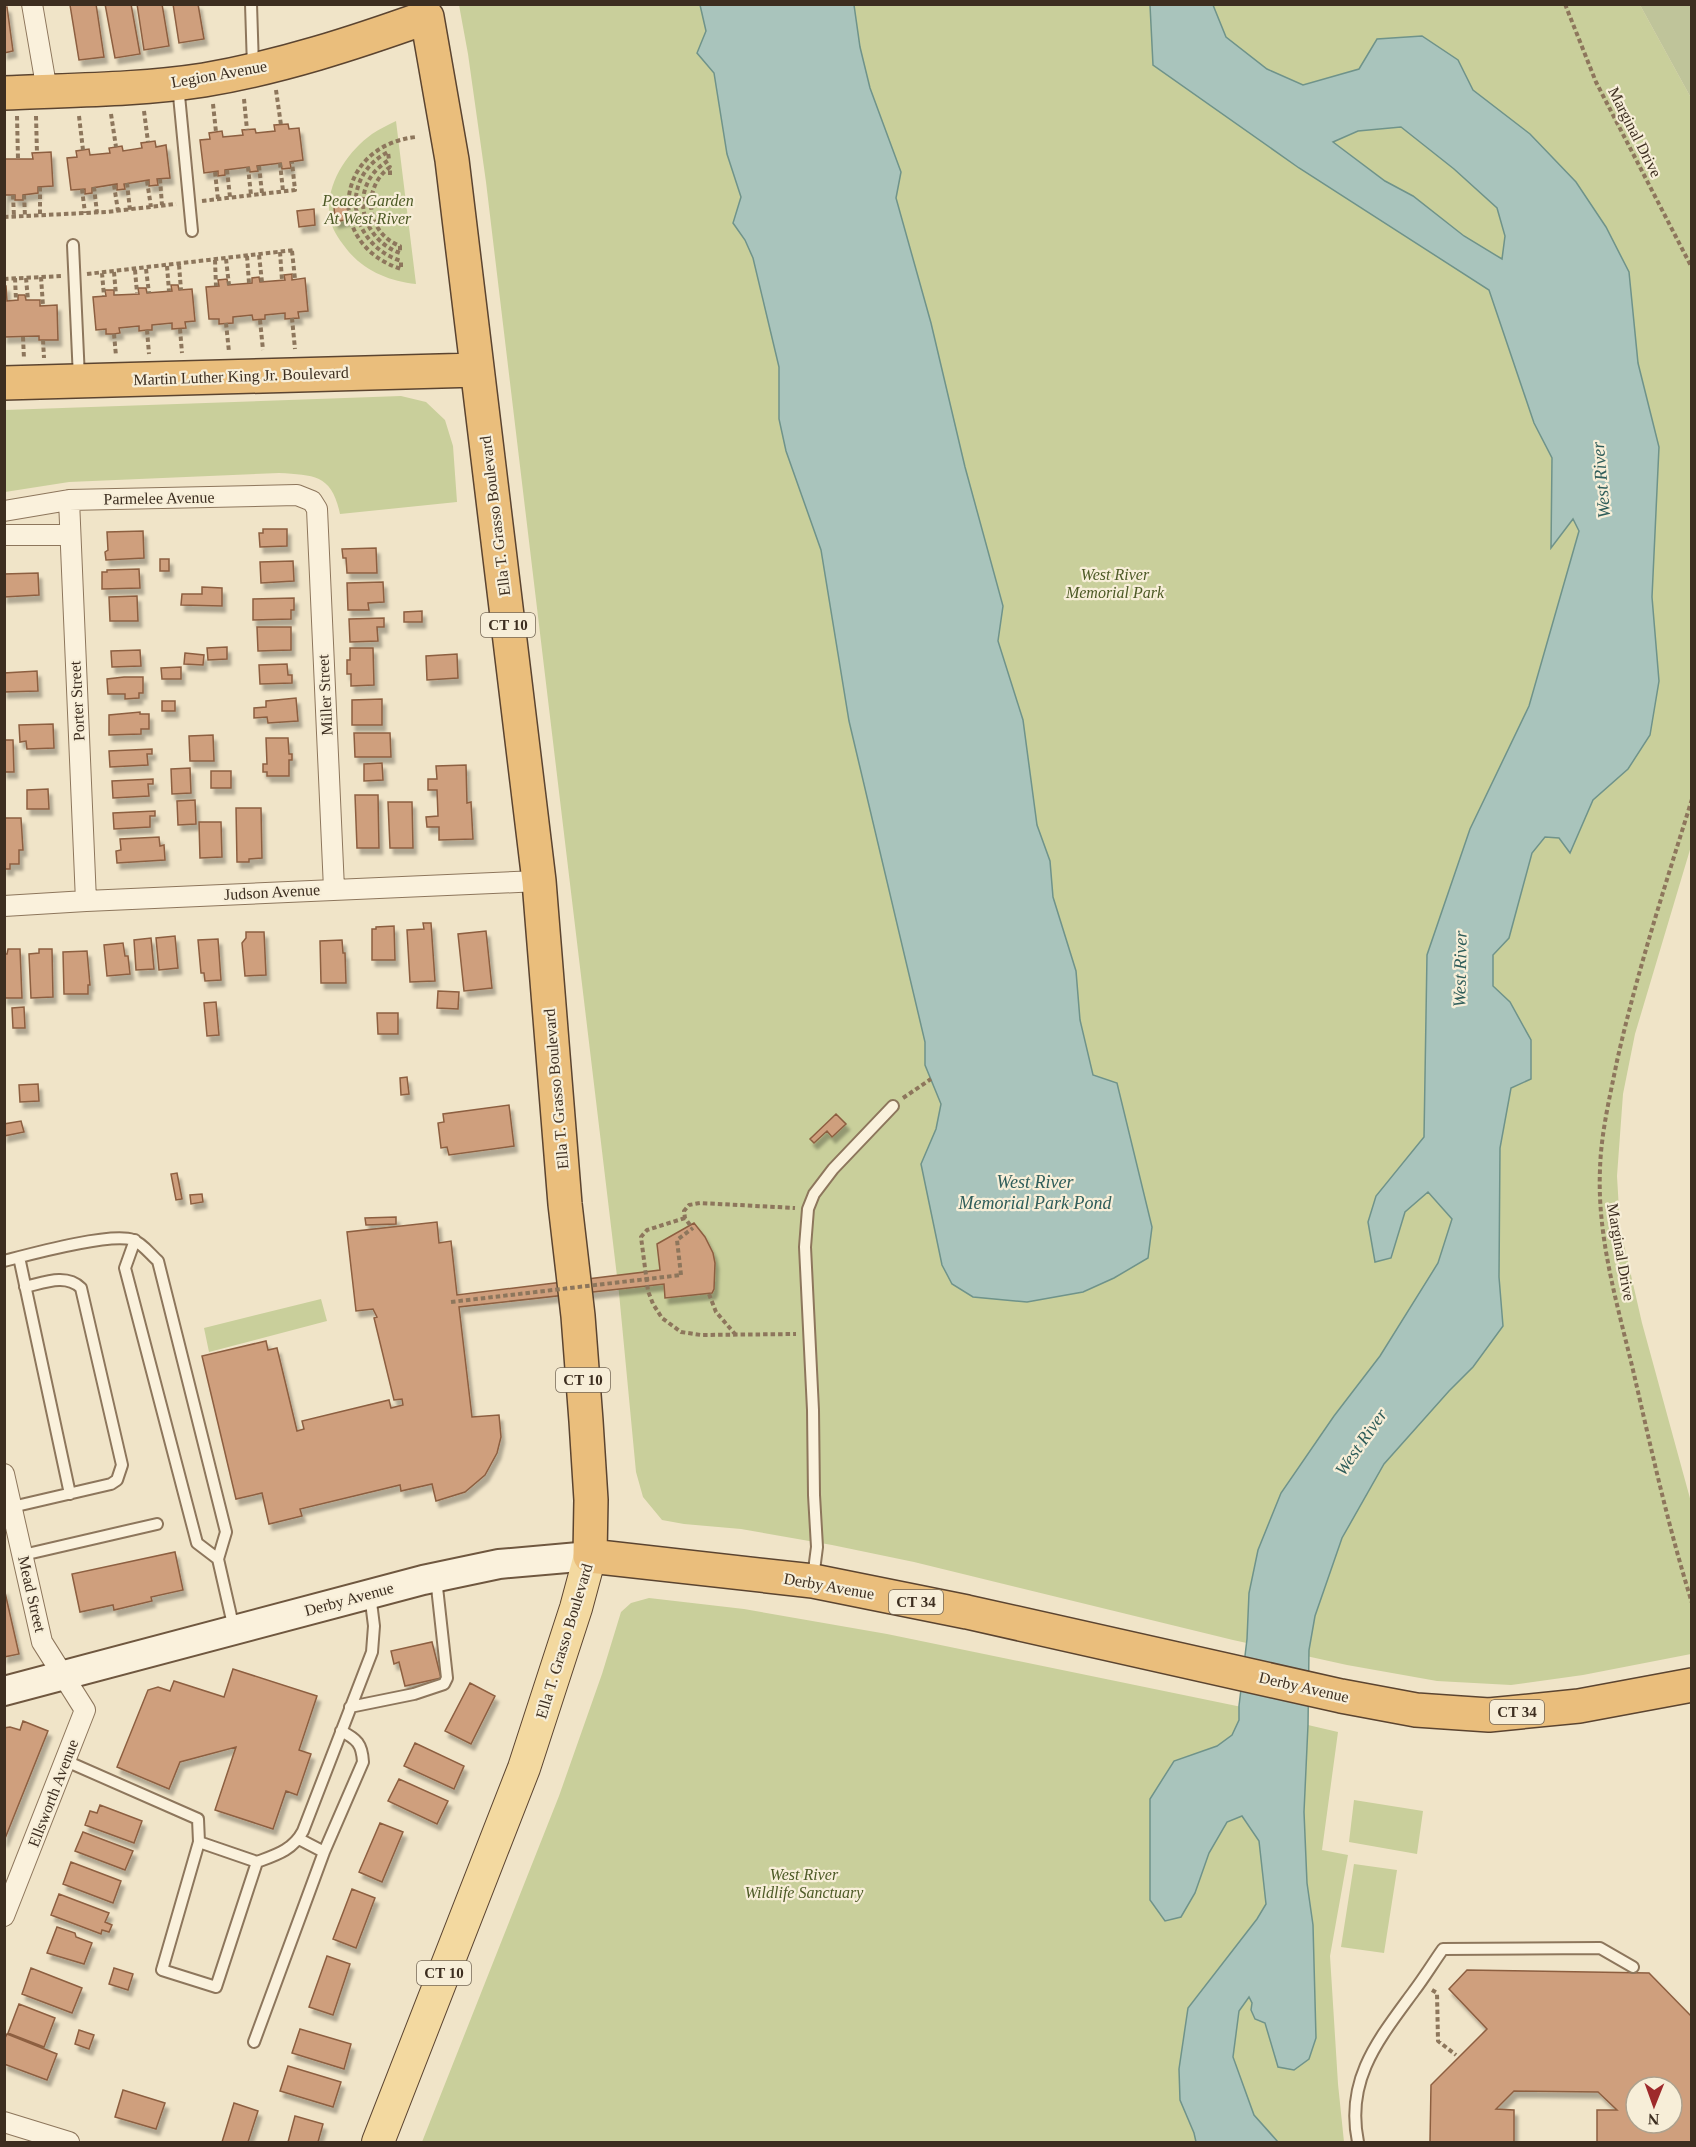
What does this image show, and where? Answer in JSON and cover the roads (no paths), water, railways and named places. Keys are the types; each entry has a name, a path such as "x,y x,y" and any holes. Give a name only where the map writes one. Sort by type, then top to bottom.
{"highway":[{"name":"Legion Avenue","path":"11,104 41,103 178,82 258,85 425,11"},
{"name":"Ella T. Grasso Boulevard","path":"425,11 452,160 539,881 565,1204 578,1316 587,1432 591,1500 590,1556"},
{"name":"Martin Luther King Jr. Boulevard","path":"14,371 79,381 477,370"},
{"name":"Derby Avenue","path":"590,1556 813,1581 967,1612 1341,1696 1416,1710 1489,1715 1580,1706 1692,1684"}],"main road":[{"name":"Derby Avenue","path":"4,1691 436,1577 499,1564 590,1556"},
{"name":"Ella T. Grasso Boulevard","path":"378,2142 524,1768 576,1608 590,1556"}],"street":[{"path":"32,4 41,103"},
{"name":"Parmelee Avenue","path":"4,511 69,500 297,495 312,501"},
{"name":"Porter Street","path":"69,500 86,901"},
{"name":"Miller Street","path":"312,501 317,509 334,889"},
{"path":"4,535 69,535"},
{"name":"Judson Avenue","path":"4,906 539,881"},
{"name":"Mead Street","path":"4,1474 42,1642 62,1675"},
{"name":"Ellsworth Avenue","path":"4,1916 86,1710 62,1675"},
{"path":"4,2122 69,2142"}],"lane":[{"path":"251,4 258,85"},
{"path":"178,82 192,231"},
{"path":"73,246 79,381"},
{"path":"813,1581 818,1547 805,1247 808,1209 814,1194 833,1169 893,1106"},
{"path":"4,1261 118,1237 135,1240 158,1261 226,1532 218,1559 234,1629"},
{"path":"135,1240 125,1268 128,1280 197,1543 218,1559"},
{"path":"19,1257 70,1494"},
{"path":"12,1507 111,1484 117,1480 122,1465 81,1288 74,1282 64,1279 25,1287"},
{"path":"23,1555 157,1524"},
{"path":"350,1707 414,1694 444,1684 447,1678 436,1577"},
{"path":"199,1842 256,1862 286,1851 299,1839 372,1652 374,1626 370,1594"},
{"path":"254,2042 324,1852 363,1762 363,1749 356,1739 341,1731"},
{"path":"66,1761 198,1819 199,1842 162,1970 216,1987 256,1862"},
{"path":"299,1839 324,1852"},
{"path":"1358,2142 1356,2091 1367,2060 1383,2033 1443,1949 1600,1948 1633,1967"}],"water":[{"name":"West River Memorial Park Pond","path":"700,5 854,5 860,47 870,88 901,172 896,198 931,323 965,467 1003,606 998,641 1023,720 1037,825 1050,861 1053,897 1076,971 1080,1020 1093,1075 1117,1083 1152,1227 1148,1258 1114,1278 1083,1292 1027,1302 973,1297 952,1284 942,1265 921,1164 936,1129 941,1104 925,1065 925,1042 849,721 821,550 786,451 779,419 779,367 753,258 745,240 733,223 741,197 727,154 714,73 697,53 706,31"},
{"name":"West River","path":"1150,5 1213,5 1226,37 1267,69 1303,85 1359,69 1377,39 1422,36 1458,60 1473,90 1530,134 1576,182 1606,227 1629,272 1638,363 1659,447 1652,597 1659,681 1650,735 1628,769 1593,800 1570,853 1559,838 1545,837 1532,853 1509,938 1493,955 1493,986 1510,1002 1531,1040 1531,1079 1511,1088 1500,1148 1499,1277 1503,1326 1473,1367 1384,1464 1342,1538 1315,1616 1309,1650 1304,1812 1307,1883 1313,1925 1316,2038 1309,2059 1294,2070 1278,2067 1265,2023 1255,2019 1249,1997 1239,2011 1233,2057 1254,2115 1278,2142 1196,2142 1180,2100 1179,2069 1188,2008 1257,1919 1266,1904 1259,1841 1242,1816 1227,1822 1209,1853 1195,1893 1181,1917 1165,1921 1150,1900 1150,1799 1174,1761 1217,1746 1232,1735 1239,1720 1249,1593 1258,1550 1281,1493 1334,1416 1380,1356 1438,1263 1452,1219 1428,1192 1405,1212 1391,1258 1375,1262 1368,1222 1376,1196 1424,1137 1427,955 1470,829 1529,706 1579,531 1573,519 1551,548 1552,458 1534,423 1489,290 1299,168 1153,65","holes":["1401,127 1454,169 1497,208 1505,236 1502,259 1464,236 1413,196 1385,181 1333,142 1358,131"]}],"park label":[{"name":"Peace Garden At West River","path":"368,209"},
{"name":"West River Memorial Park","path":"1115,583"},
{"name":"West River Wildlife Sanctuary","path":"804,1883"}]}
